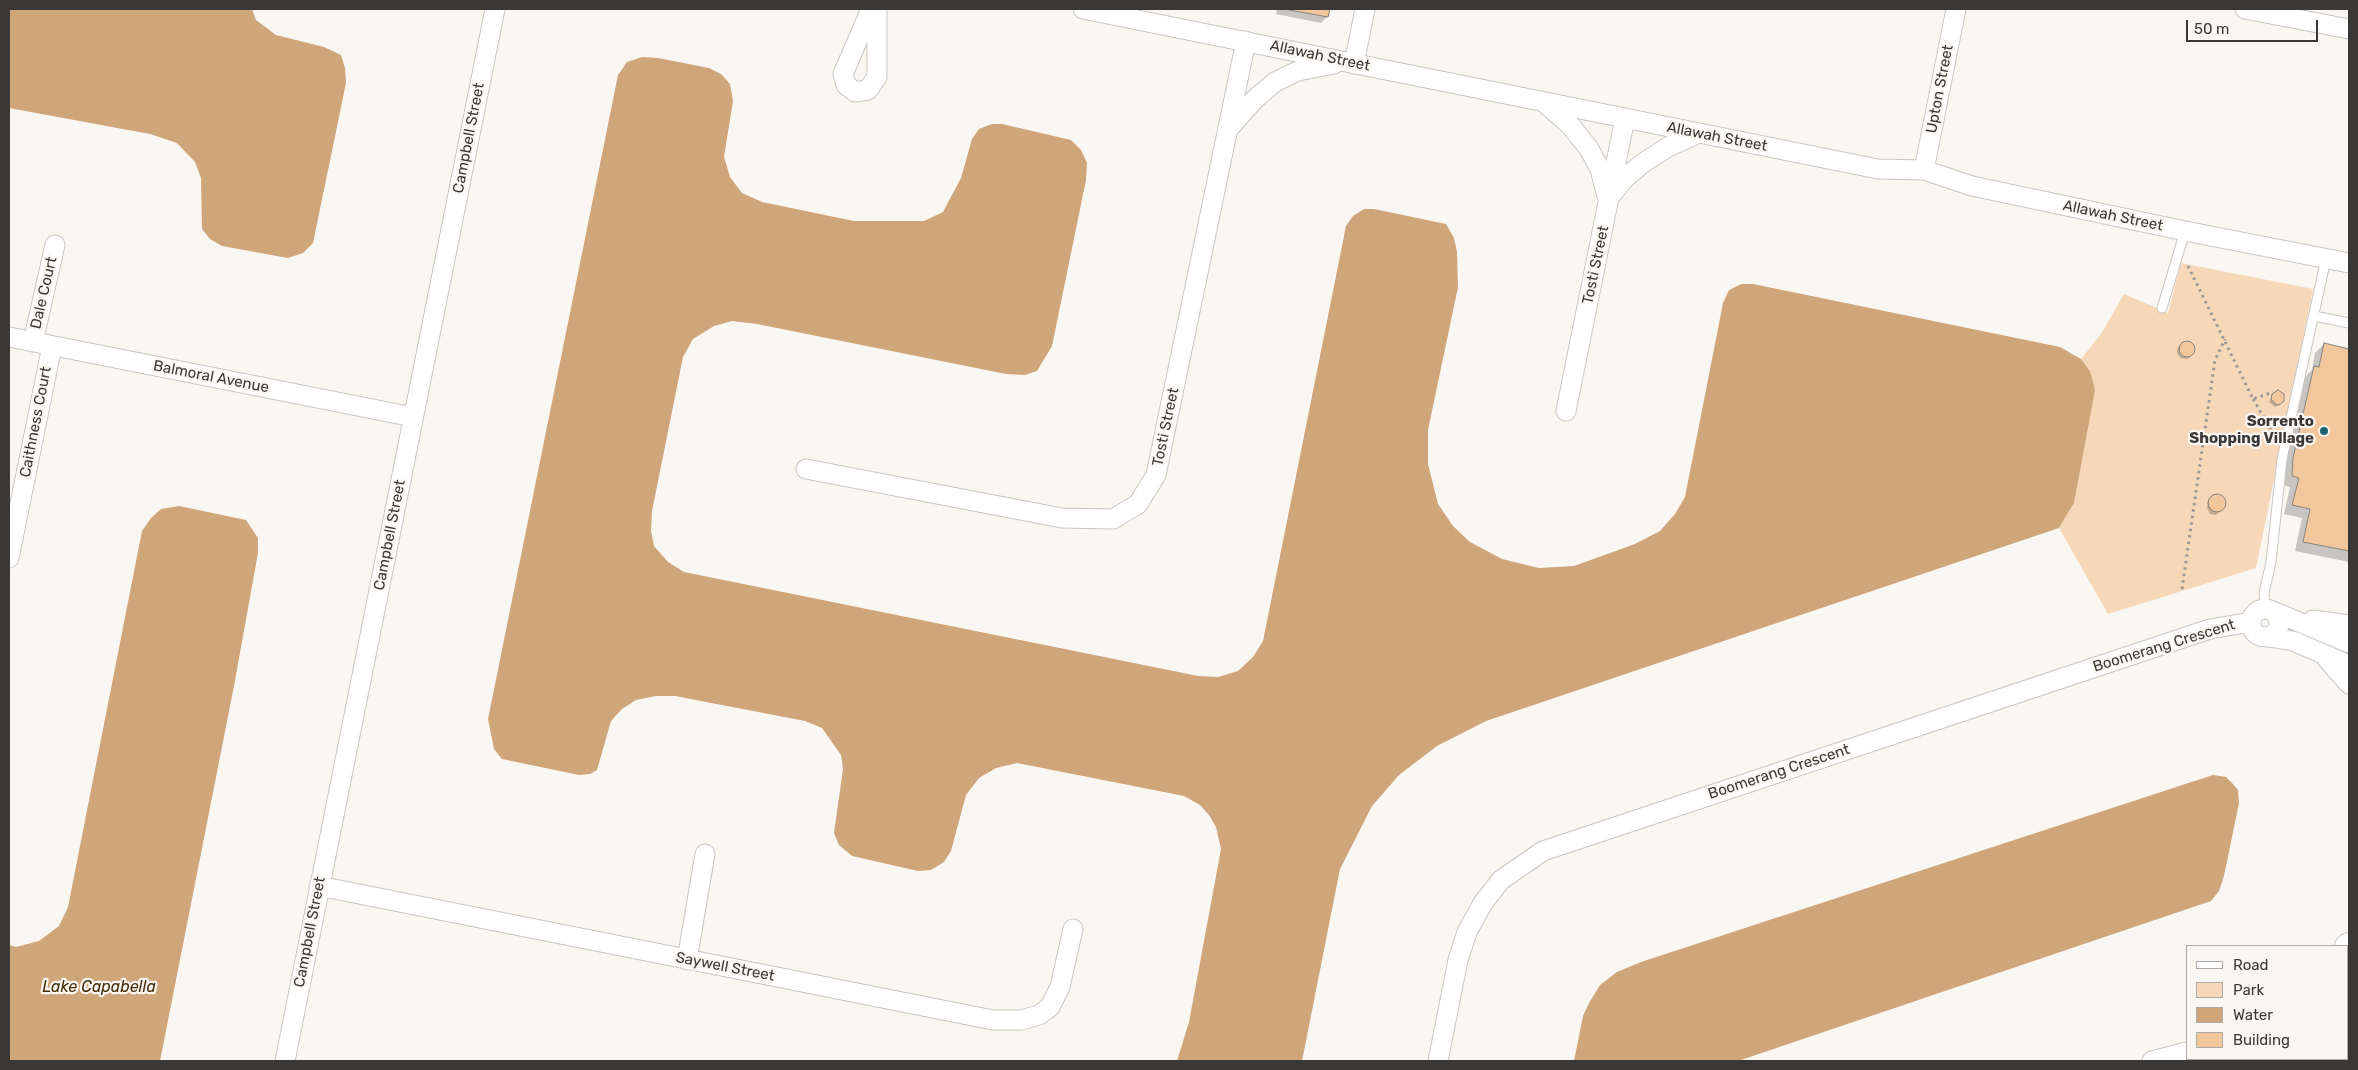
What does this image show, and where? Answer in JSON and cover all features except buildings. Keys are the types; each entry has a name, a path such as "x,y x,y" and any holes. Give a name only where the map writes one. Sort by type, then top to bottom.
{"street":[{"name":"Campbell Street","path":"284,1061 495,9"},
{"path":"871,9 844,74 848,87 858,92 868,90 877,77 877,9"},
{"name":"Allawah Street","path":"1083,9 1122,12 1350,63 1878,169 1924,170 1972,186 2349,263"},
{"path":"1228,130 1254,100 1274,82 1305,70 1350,63 1365,9"},
{"name":"Upton Street","path":"1924,170 1956,9"},
{"path":"2245,9 2349,29"},
{"name":"Tosti Street","path":"806,469 1062,518 1113,519 1138,504 1156,475 1246,41"},
{"path":"1543,102 1570,125 1589,148 1600,169 1608,205"},
{"name":"Tosti Street","path":"1566,411 1625,118"},
{"path":"1608,205 1616,189 1637,168 1668,147 1699,133"},
{"name":"Dale Court","path":"33,342 55,245"},
{"name":"Balmoral Avenue","path":"9,337 413,417"},
{"name":"Caithness Court","path":"9,558 52,346"},
{"path":"2269,637 2277,631 2279,626 2280,620 2276,612"},
{"path":"2276,612 2349,642"},
{"path":"2349,625 2276,612 2254,614 2251,622 2252,629 2258,635 2294,640 2349,665"},
{"name":"Boomerang Crescent","path":"1438,1061 1458,960 1467,932 1483,904 1501,880 1543,851 2210,629 2251,622"},
{"path":"2319,652 2336,667 2349,684"},
{"path":"687,960 705,854"},
{"name":"Saywell Street","path":"319,886 993,1020 1021,1020 1039,1015 1050,1007 1060,988 1073,929"},
{"path":"2152,1061 2186,1052"}],"lane":[{"path":"2162,308 2185,231"},
{"path":"2276,612 2264,593 2272,562 2282,459 2326,259"},
{"path":"2314,316 2349,323"}],"path":[{"path":"2184,259 2278,444"},
{"path":"2182,589 2215,360 2225,339"},
{"path":"2253,398 2273,392"}],"green space":[{"path":"2181,263 2313,289 2256,568 2108,614 2059,528 2074,503 2090,371 2081,359 2101,334 2124,294 2168,313"}],"water":[{"path":"9,9 252,9 256,20 276,35 324,47 341,55 345,68 346,83 313,243 303,253 288,258 222,246 210,239 202,229 201,178 195,162 177,143 150,134 9,108"},
{"path":"642,57 658,58 709,68 721,74 730,84 733,101 724,157 730,177 742,193 762,202 854,221 924,221 943,212 961,178 972,139 979,129 992,124 1002,124 1071,140 1081,150 1087,163 1086,180 1052,346 1037,371 1025,375 1006,374 757,324 732,321 714,326 693,339 683,357 652,511 651,531 654,546 668,562 684,572 1198,676 1218,677 1238,671 1253,657 1263,641 1346,226 1353,216 1364,209 1374,209 1446,224 1454,238 1457,252 1458,287 1428,430 1428,464 1438,504 1453,526 1470,542 1502,559 1539,568 1574,566 1635,544 1660,531 1675,514 1685,497 1723,303 1729,290 1741,284 1753,284 2060,347 2081,359 2090,371 2095,390 2074,503 2059,528 1486,721 1437,746 1399,775 1372,806 1340,869 1302,1061 1177,1061 1189,1022 1221,849 1216,827 1209,815 1200,805 1184,796 1017,763 996,768 979,778 966,795 951,851 944,862 931,870 918,871 852,856 839,845 834,833 843,769 841,755 822,728 805,721 675,696 656,696 636,700 622,709 611,721 597,770 590,774 579,775 502,759 494,749 488,719 618,75 627,62"},
{"name":"Lake Capabella","path":"179,506 246,520 258,538 258,553 234,686 160,1061 9,1061 9,945 16,947 39,941 59,926 68,907 142,531 151,518 161,509"},
{"path":"2213,775 2226,777 2232,783 2238,790 2239,803 2224,876 2219,891 2211,901 1738,1061 1574,1061 1583,1016 1589,1003 1600,985 1617,972 1641,962"}],"place":[{"name":"Sorrento Shopping Village","path":"2324,431"}]}
